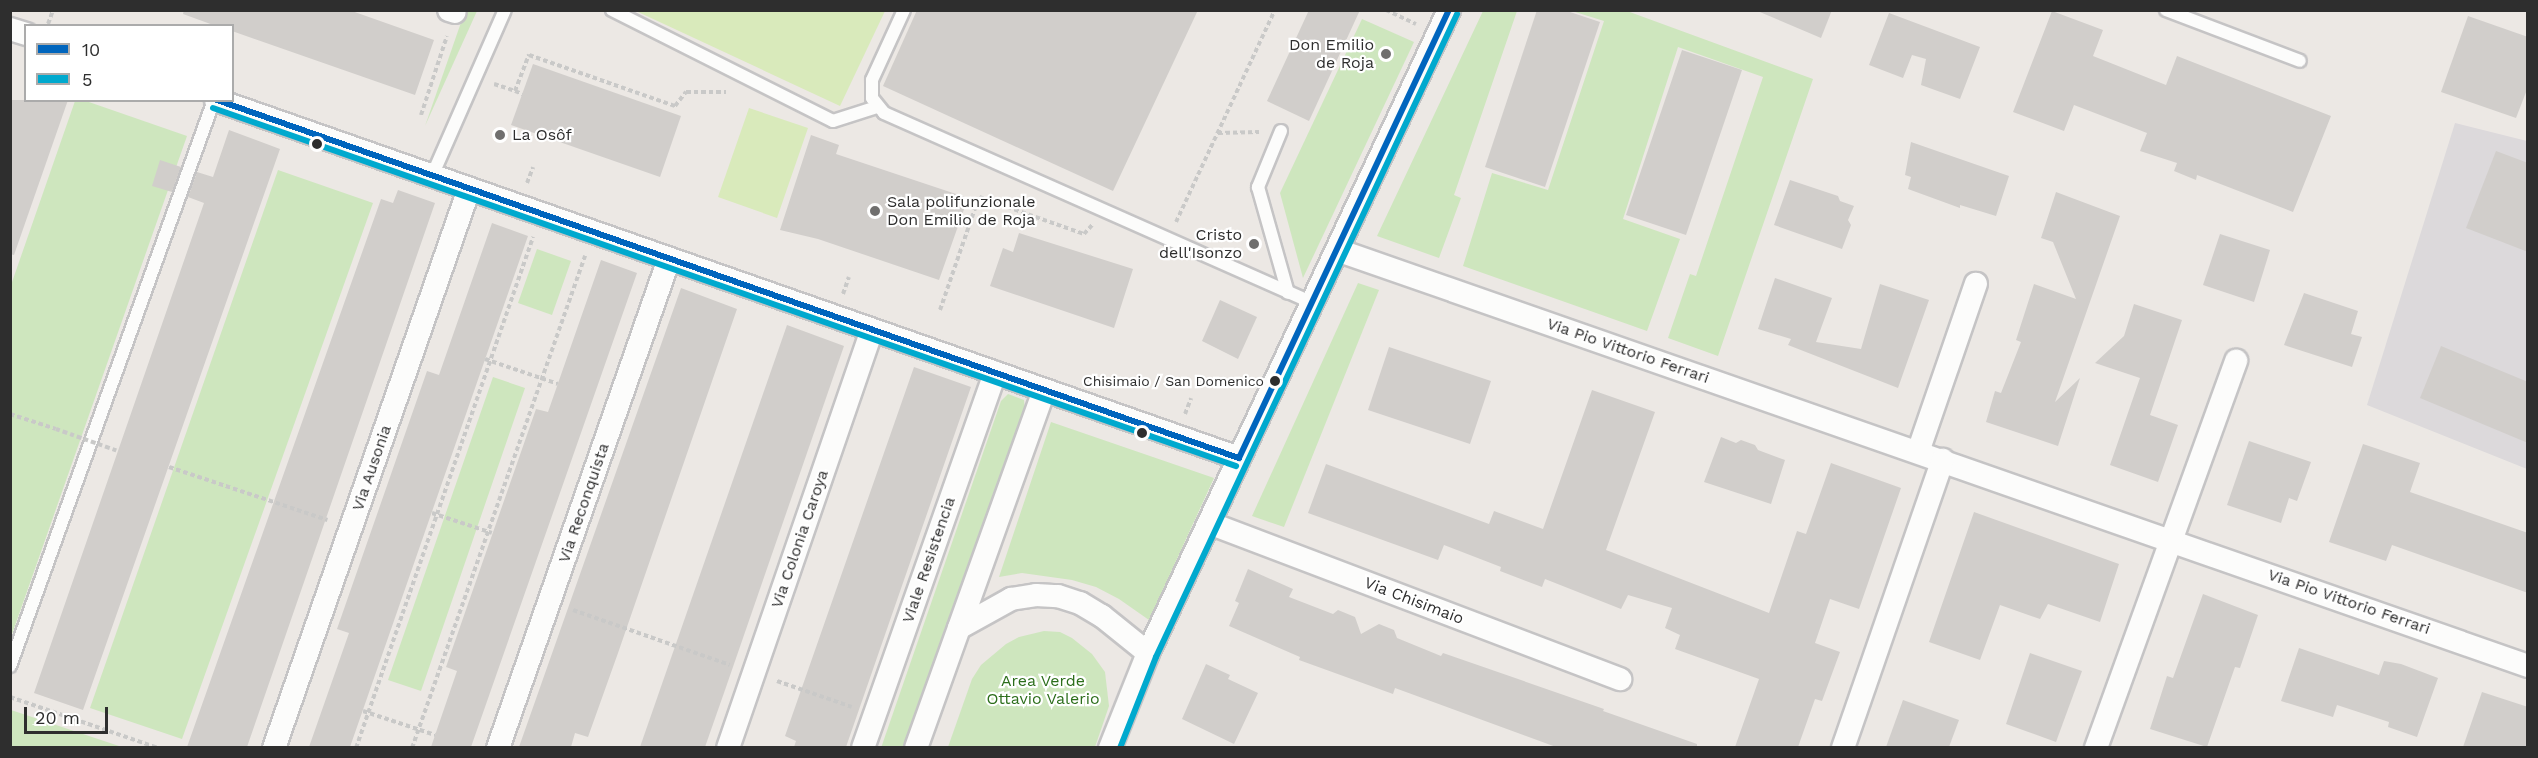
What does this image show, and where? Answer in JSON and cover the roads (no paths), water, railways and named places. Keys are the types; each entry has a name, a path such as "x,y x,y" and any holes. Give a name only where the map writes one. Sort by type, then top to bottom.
{"street":[{"path":"1110,747 1148,653 1449,10"},
{"path":"221,102 1239,458"},
{"name":"Via Ausonia","path":"274,747 469,189"},
{"name":"Via Pio Vittorio Ferrari","path":"1337,250 2171,539 2528,666"},
{"name":"Via Reconquista","path":"498,747 669,259"},
{"path":"1918,452 1976,284"},
{"name":"Via Colonia Caroya","path":"728,747 872,330"},
{"path":"2096,747 2236,361"},
{"name":"Viale Resistencia","path":"863,747 995,373"},
{"path":"916,747 1044,390"},
{"path":"1843,747 1943,460"},
{"name":"Via Chisimaio","path":"1209,523 1620,680"},
{"path":"959,628 1011,599 1036,595 1058,596 1080,603 1102,616 1148,653"}],"lane":[{"path":"432,176 505,10"},
{"path":"612,10 833,121 877,107"},
{"path":"904,10 872,80 871,89 877,107 894,118 1312,303"},
{"path":"2166,10 2300,62"},
{"path":"10,666 214,102"},
{"path":"1281,132 1258,187 1288,293"}],"place":[{"name":"Don Emilio de Roja","path":"1386,54"},
{"name":"La Osôf","path":"500,135"},
{"name":"Sala polifunzionale Don Emilio de Roja","path":"875,211"},
{"name":"Cristo dell'Isonzo","path":"1254,244"},
{"name":"Chisimaio / San Domenico","path":"1275,381"}],"park label":[{"name":"Area Verde Ottavio Valerio","path":"1043,690"}]}
